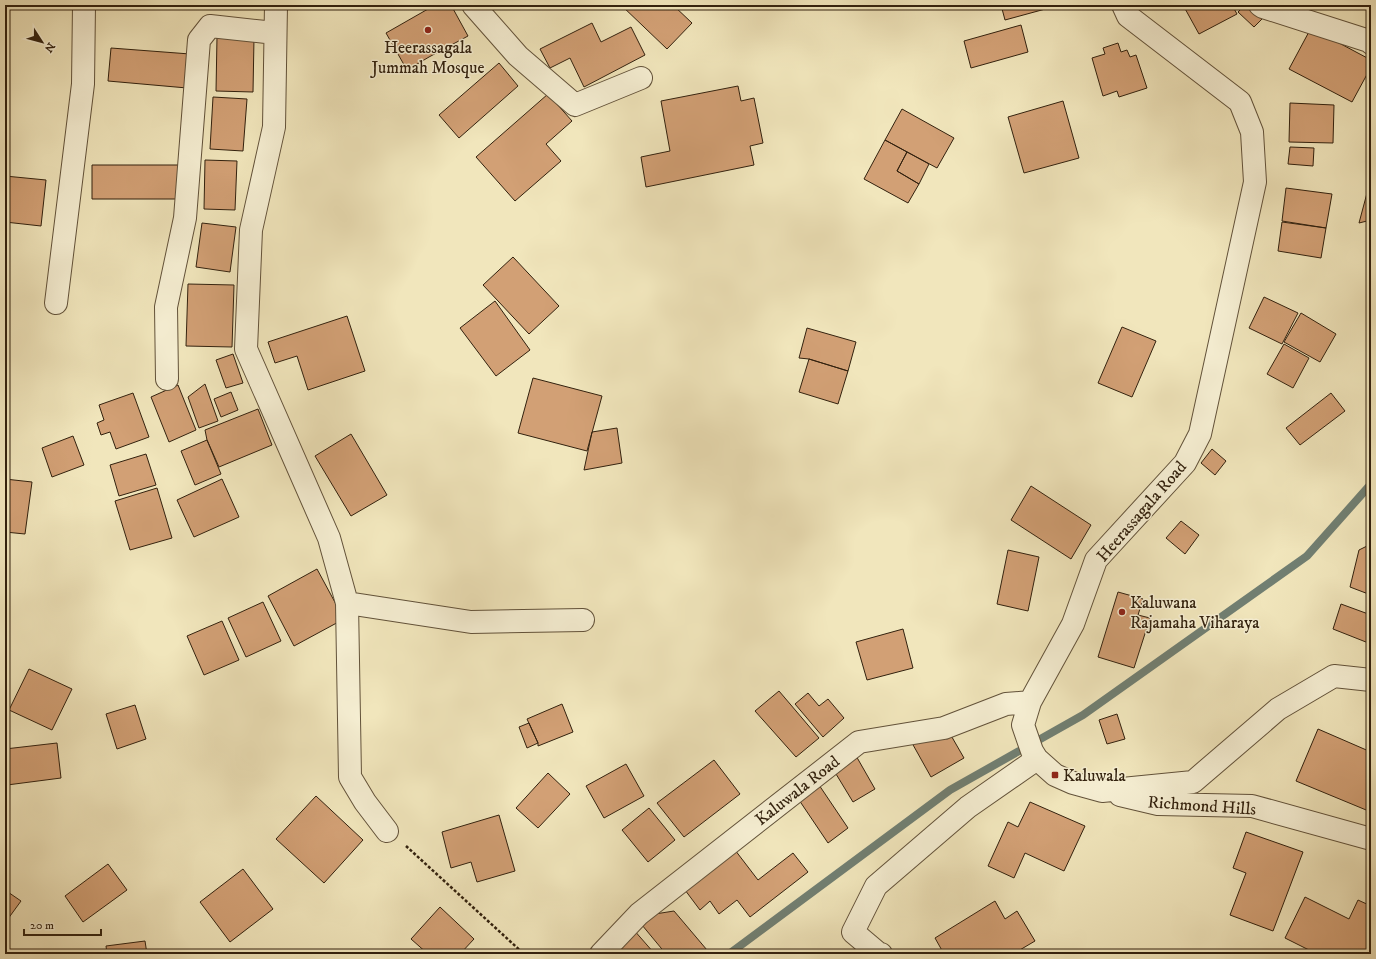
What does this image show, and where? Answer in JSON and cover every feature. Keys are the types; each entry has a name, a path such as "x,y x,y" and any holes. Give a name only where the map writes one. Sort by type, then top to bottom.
{"street":[{"path":"56,303 83,84 84,5"},
{"path":"276,5 274,127 251,230 246,349 329,538 347,603 350,777 365,802 387,831"},
{"path":"473,5 518,56 575,105 640,78"},
{"name":"Heerassagala Road","path":"1034,755 1023,725 1030,702 1073,624 1096,560 1185,462 1200,434 1255,182 1252,132 1240,102 1128,16 1123,5"},
{"path":"1260,5 1262,8 1369,41 1371,43"},
{"path":"167,379 166,307 185,218 199,40 210,26 275,33"},
{"path":"347,603 471,622 584,620"},
{"path":"881,954 878,954 852,932 876,886 968,807 1034,755 1055,775 1073,783 1102,792 1193,782 1278,709 1334,676 1371,680"},
{"name":"Kaluwala Road","path":"601,954 639,914 858,742 944,728 1006,704 1030,702"},
{"name":"Richmond Hills","path":"1102,792 1158,804 1252,806 1371,839"}],"path":[{"path":"387,831 409,849 524,954"}],"building":[{"path":"435,5 451,5 468,36 407,70 386,33"},
{"path":"621,5 673,5 692,23 667,49"},
{"path":"1001,5 1060,5 1005,20"},
{"path":"1183,5 1232,5 1237,14 1199,34"},
{"path":"1245,5 1253,5 1264,17 1254,27 1238,12"},
{"path":"592,23 601,42 631,27 645,55 584,87 570,58 550,68 540,49"},
{"path":"1021,25 1028,52 971,68 964,41"},
{"path":"1311,28 1371,60 1371,67 1352,102 1289,69"},
{"path":"217,37 254,38 253,92 216,91"},
{"path":"1118,43 1121,52 1127,50 1130,57 1136,55 1147,88 1119,97 1117,91 1103,96 1092,58 1105,54 1103,48"},
{"path":"111,48 190,54 187,88 108,81"},
{"path":"499,63 518,86 459,138 439,115"},
{"path":"738,86 741,101 754,98 763,143 750,146 754,165 646,187 641,157 670,151 661,101"},
{"path":"548,94 572,121 546,144 561,161 515,201 476,157"},
{"path":"213,97 247,99 243,151 210,149"},
{"path":"1063,101 1079,158 1024,173 1008,117"},
{"path":"1290,103 1334,105 1333,143 1289,142"},
{"path":"902,109 954,138 937,168 885,140"},
{"path":"885,140 907,152 897,171 919,184 908,203 864,179"},
{"path":"1290,147 1314,148 1313,166 1288,164"},
{"path":"907,152 929,164 919,184 897,171"},
{"path":"205,160 237,161 235,210 204,209"},
{"path":"92,165 178,165 178,199 92,199"},
{"path":"5,176 46,180 41,226 5,222"},
{"path":"1371,178 1371,220 1359,223"},
{"path":"1286,188 1332,194 1326,228 1282,221"},
{"path":"1282,222 1326,228 1321,258 1278,251"},
{"path":"202,223 236,227 230,272 196,267"},
{"path":"513,257 559,306 529,334 483,285"},
{"path":"188,284 234,285 232,347 186,346"},
{"path":"1264,297 1298,313 1282,344 1249,328"},
{"path":"495,301 530,350 496,376 460,328"},
{"path":"1301,313 1336,334 1320,362 1284,342"},
{"path":"347,316 365,371 308,390 297,356 275,363 268,342"},
{"path":"1122,327 1156,341 1132,397 1098,383"},
{"path":"807,328 856,342 848,371 809,359 799,358"},
{"path":"1284,344 1309,358 1293,388 1267,374"},
{"path":"233,354 243,383 226,388 216,360"},
{"path":"809,359 848,371 838,404 799,392"},
{"path":"533,378 602,396 587,451 518,433"},
{"path":"205,384 218,421 199,428 188,397"},
{"path":"178,385 196,430 169,442 151,397"},
{"path":"231,392 238,410 221,417 214,399"},
{"path":"133,393 149,437 116,449 110,432 101,435 97,423 104,420 99,405"},
{"path":"1331,393 1345,411 1300,445 1286,428"},
{"path":"258,409 272,445 219,467 207,440 205,430"},
{"path":"617,428 622,463 584,470 592,432"},
{"path":"351,434 387,495 351,516 315,456"},
{"path":"73,436 84,465 52,477 42,448"},
{"path":"207,440 221,474 195,485 181,451"},
{"path":"1212,449 1226,461 1215,475 1201,463"},
{"path":"146,454 156,485 119,496 110,465"},
{"path":"5,479 32,482 25,534 5,532"},
{"path":"222,479 239,517 194,537 177,500"},
{"path":"1031,486 1091,525 1071,559 1011,520"},
{"path":"157,488 172,538 130,550 115,501"},
{"path":"1181,521 1199,535 1185,554 1166,538"},
{"path":"1371,544 1371,595 1350,587 1359,550"},
{"path":"1008,550 1039,557 1028,611 997,604"},
{"path":"317,569 344,619 294,646 268,596"},
{"path":"1118,592 1143,599 1138,615 1150,618 1134,668 1098,657"},
{"path":"263,602 281,641 246,657 228,618"},
{"path":"1341,604 1371,615 1371,644 1333,629"},
{"path":"222,621 239,660 204,675 187,636"},
{"path":"903,629 913,668 867,680 856,642"},
{"path":"29,669 72,689 52,730 9,710"},
{"path":"779,691 819,738 796,757 755,711"},
{"path":"808,693 819,706 828,699 844,718 823,737 795,704"},
{"path":"562,704 573,732 538,746 527,719"},
{"path":"135,705 146,739 117,749 106,714"},
{"path":"1117,714 1125,739 1107,744 1099,720"},
{"path":"529,723 538,743 527,748 519,727"},
{"path":"1318,729 1371,752 1371,812 1296,781"},
{"path":"949,732 964,758 931,777 912,743"},
{"path":"57,743 61,778 7,785 5,749"},
{"path":"855,754 875,789 853,802 833,769"},
{"path":"714,760 740,794 684,837 657,803"},
{"path":"626,764 644,796 604,818 586,786"},
{"path":"548,773 570,794 538,828 516,808"},
{"path":"817,782 848,828 828,843 797,797"},
{"path":"316,796 363,840 324,883 276,839"},
{"path":"1030,802 1085,826 1064,871 1025,853 1014,878 988,866 1008,822 1018,827"},
{"path":"649,808 675,840 648,862 622,830"},
{"path":"499,815 515,871 477,882 471,862 451,868 442,832"},
{"path":"1246,832 1303,852 1273,931 1230,915 1246,873 1233,868"},
{"path":"735,850 758,880 793,853 808,872 750,917 737,900 719,914 710,901 700,910 685,890"},
{"path":"108,864 127,890 83,922 65,896"},
{"path":"243,869 273,909 230,942 200,902"},
{"path":"5,890 21,901 5,923"},
{"path":"1305,897 1349,919 1358,900 1371,906 1371,949 1369,954 1317,954 1285,938"},
{"path":"995,901 1005,919 1017,911 1035,941 1013,954 944,954 935,938"},
{"path":"440,907 474,939 460,954 428,954 411,939"},
{"path":"674,911 707,950 702,954 666,954 642,925 655,914"},
{"path":"633,929 654,953 653,954 617,954 612,949"},
{"path":"145,941 147,954 107,954 106,946"}],"waterway":[{"path":"729,954 950,790 1083,715 1307,556 1371,484"}],"place":[{"name":"Heerassagala Jummah Mosque","path":"428,30"},
{"name":"Kaluwana Rajamaha Viharaya","path":"1122,612"},
{"name":"Kaluwala","path":"1055,775"}]}
